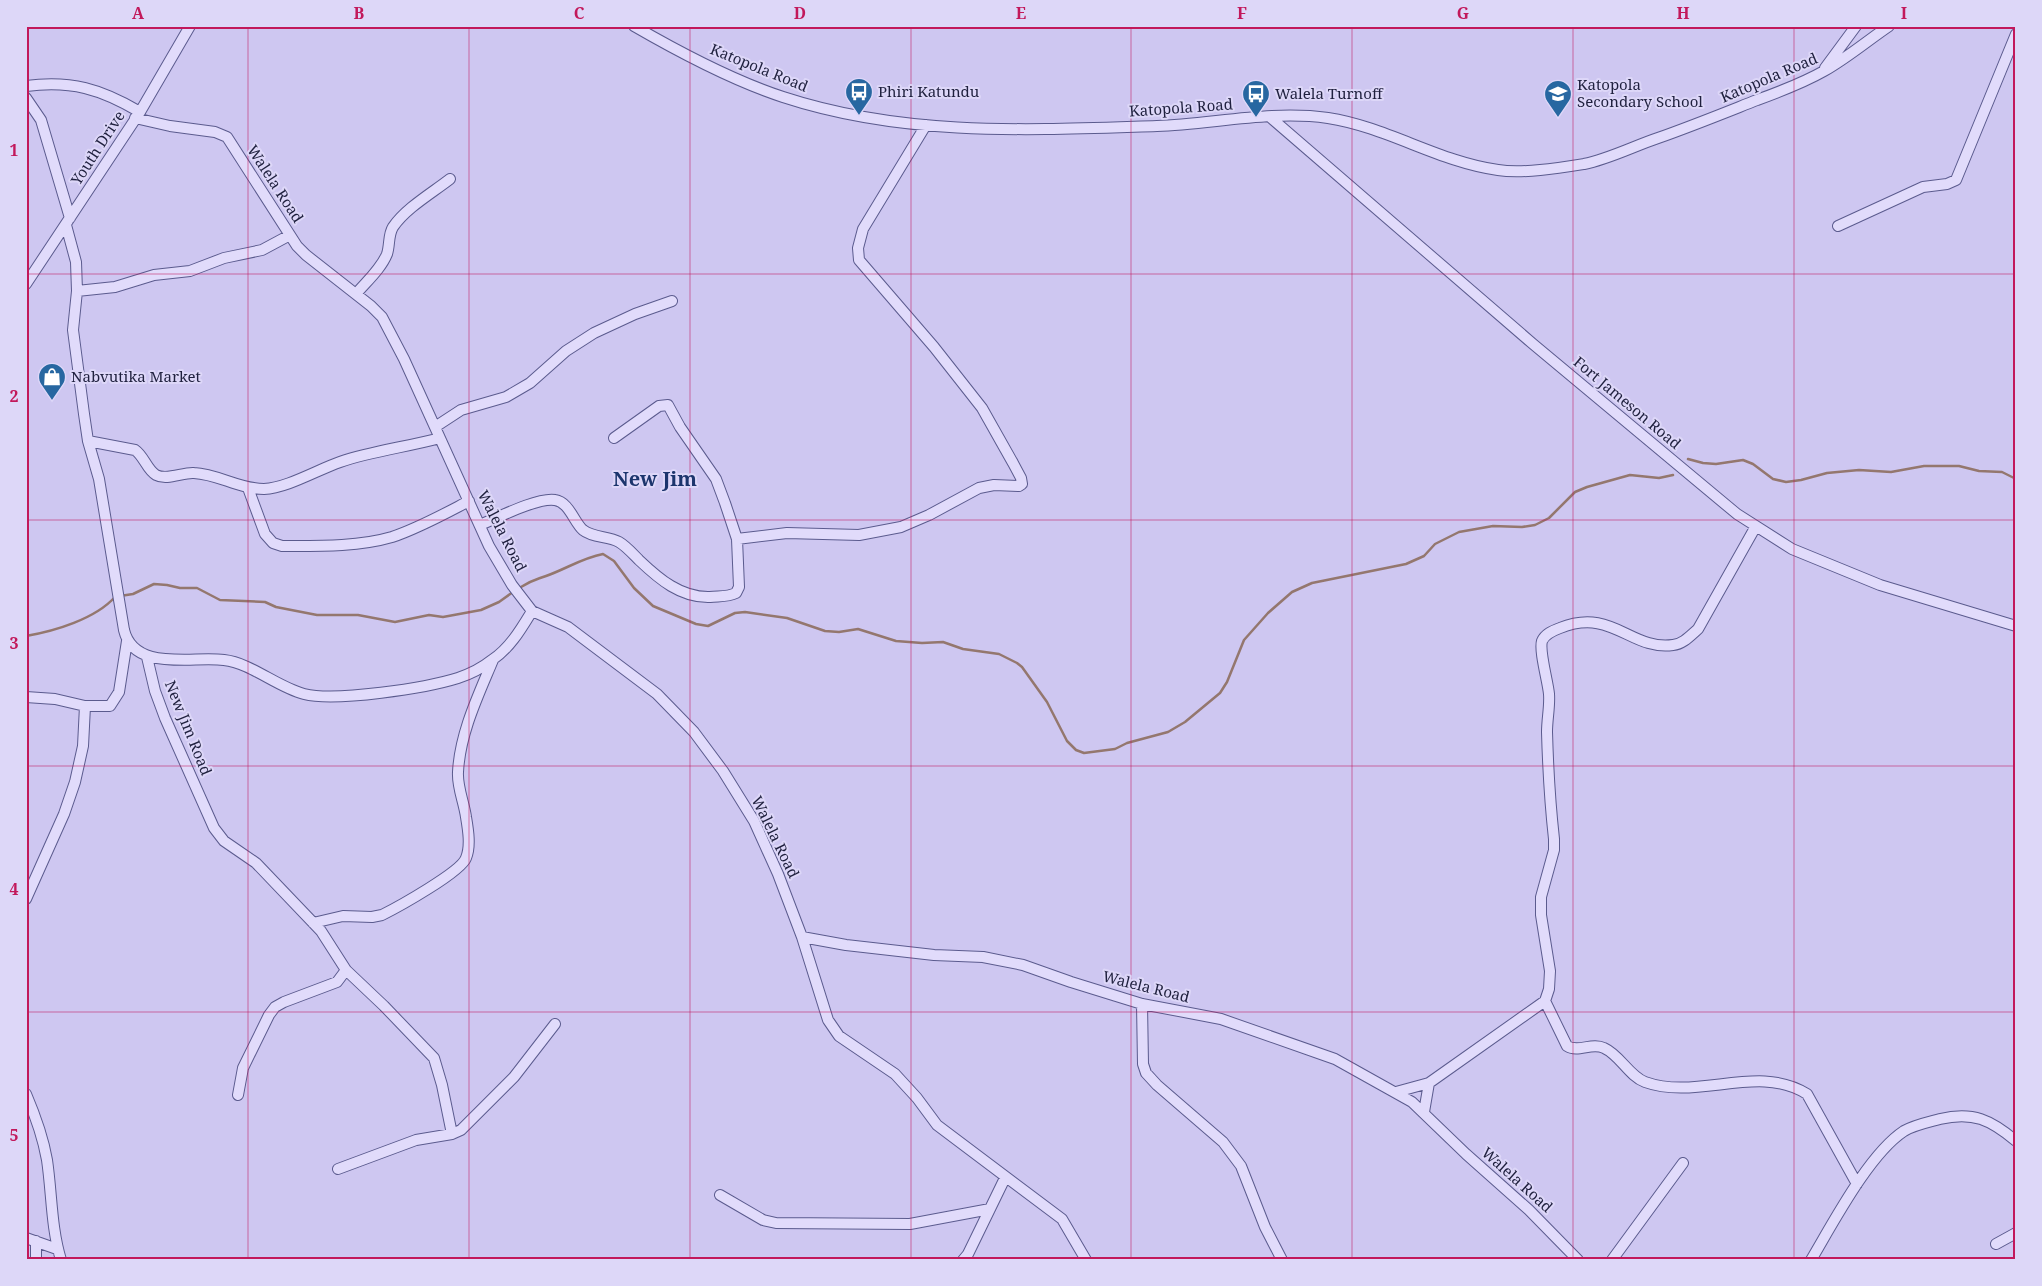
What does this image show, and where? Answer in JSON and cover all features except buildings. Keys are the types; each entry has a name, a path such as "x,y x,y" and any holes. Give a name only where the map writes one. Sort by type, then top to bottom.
{"street":[{"name":"Youth Drive","path":"26,284 138,115 190,26"},
{"name":"Katopola Road","path":"634,26 673,48 781,96 830,110 882,120 1020,131 1164,125 1294,115 1330,118 1383,132 1443,157 1500,171 1547,169 1588,163 1688,128 1823,72 1889,26"},
{"path":"1823,72 1856,26"},
{"path":"1838,226 1923,187 1947,184 1956,180 2016,34"},
{"name":"Walela Road","path":"26,86 42,84 92,88 116,98 138,115 170,126 215,132 227,137 290,235 306,255 371,306 382,318 404,359 489,546 512,585 532,610 568,628 619,664 656,694 694,732 723,770 754,821 802,937 846,945 934,955 984,957 1023,965 1142,1004 1221,1019 1335,1059 1412,1102 1466,1154 1529,1210 1560,1240 1576,1259"},
{"path":"26,98 40,120 68,221 76,262 77,290 73,330 88,441 99,479 127,641 118,692 110,706 84,706 54,699 26,697"},
{"name":"Fort Jameson Road","path":"1270,117 1533,344 1737,514 1792,549 1880,585 2016,626"},
{"path":"737,539 787,534 860,535 901,527 979,488 994,485 1019,486 1022,484 1017,471 982,408 934,347 859,260 858,248 863,230 926,125"},
{"path":"356,294 387,253 390,233 394,226 413,208 450,179"},
{"path":"77,290 115,286 154,275 190,271 224,258 262,250 290,235"},
{"path":"435,427 461,410 506,397 530,383 566,351 594,333 635,314 672,300"},
{"path":"480,525 530,505 546,500 555,500 562,502 583,529 591,534 619,542 654,574 677,590 697,597 730,596 736,593 739,587 737,539 716,479 680,427 668,405 659,406 614,438"},
{"path":"88,441 135,450 156,475 163,477 191,472 202,473 248,488 267,488 286,483 341,461 440,438"},
{"path":"248,488 265,534 273,543 282,546 340,545 391,537 423,525 469,502"},
{"path":"1396,1092 1429,1083 1545,1001 1549,989 1550,971 1541,915 1541,897 1554,850 1554,839 1548,766 1549,696 1541,649 1543,640 1550,632 1566,626 1586,622 1599,622 1621,630 1639,640 1664,646 1675,645 1685,641 1698,629 1756,526"},
{"path":"127,641 147,657 196,661 224,660 240,664 305,694 355,695 433,684 459,678 477,670 494,659 515,638 532,610"},
{"name":"New Jim Road","path":"147,657 155,691 165,718 214,828 224,841 256,863 321,932 346,970 434,1058 442,1084 452,1134"},
{"path":"313,923 343,916 372,917 382,915 441,880 459,867 466,859 469,844 458,775 458,760 473,708 494,659"},
{"path":"26,900 30,883 64,814 75,782 83,746 84,706"},
{"path":"802,937 828,1020 839,1036 894,1074 917,1098 937,1125 1062,1219 1086,1260"},
{"path":"238,1095 244,1068 274,1007 297,996 336,982 346,970"},
{"path":"1545,1001 1567,1046 1574,1048 1597,1046 1605,1048 1644,1082 1685,1088 1752,1080 1785,1084 1799,1089 1807,1094 1857,1184"},
{"path":"1142,1004 1143,1064 1146,1073 1157,1085 1223,1142 1241,1166 1265,1227 1282,1260"},
{"path":"338,1170 416,1140 452,1134 461,1130 484,1110 514,1077 555,1024"},
{"path":"1424,1112 1429,1083"},
{"path":"26,1094 37,1118 47,1160 53,1225 61,1260"},
{"path":"1811,1260 1857,1184 1887,1146 1905,1130 1929,1122 1966,1115 1986,1120 2016,1142"},
{"path":"1612,1260 1683,1162"},
{"path":"963,1260 968,1254 1005,1178"},
{"path":"720,1196 763,1220 776,1223 910,1224 990,1209"},
{"path":"1996,1244 2016,1233"},
{"path":"31,1240 57,1249"},
{"path":"31,1240 36,1260"}],"waterway":[{"path":"1688,459 1716,464 1743,460 1753,464 1773,479 1786,482 1827,473 1859,470 1891,472 1924,466 1959,466 1979,471 2002,472 2016,479"},
{"path":"521,587 531,581 603,554 614,561 634,588 653,606 696,624 708,626 735,613 745,612 787,618 825,631 839,632 858,629 896,641 943,642 963,649 999,654 1022,667 1047,702 1067,741 1076,750 1084,753 1115,749 1127,743 1168,732 1185,722 1220,693 1227,682 1244,640 1268,613 1292,592 1312,583 1406,564 1424,556 1435,544 1459,532 1493,526 1522,527 1535,525 1549,518 1575,492 1587,487 1630,475 1659,478 1673,475"},
{"path":"120,596 133,594 154,584 167,585 180,588 197,588 220,600 265,602 276,607 317,615 358,615 395,622 429,615 443,617 481,610 499,602 513,592"},
{"path":"26,636 49,631 86,618 107,605 115,597"}],"place":[{"name":"Phiri Katundu","path":"859,116"},
{"name":"Walela Turnoff","path":"1256,118"},
{"name":"Katopola Secondary School","path":"1558,118"},
{"name":"Nabvutika Market","path":"52,401"}],"district":[{"name":"New Jim","path":"655,479"}]}
